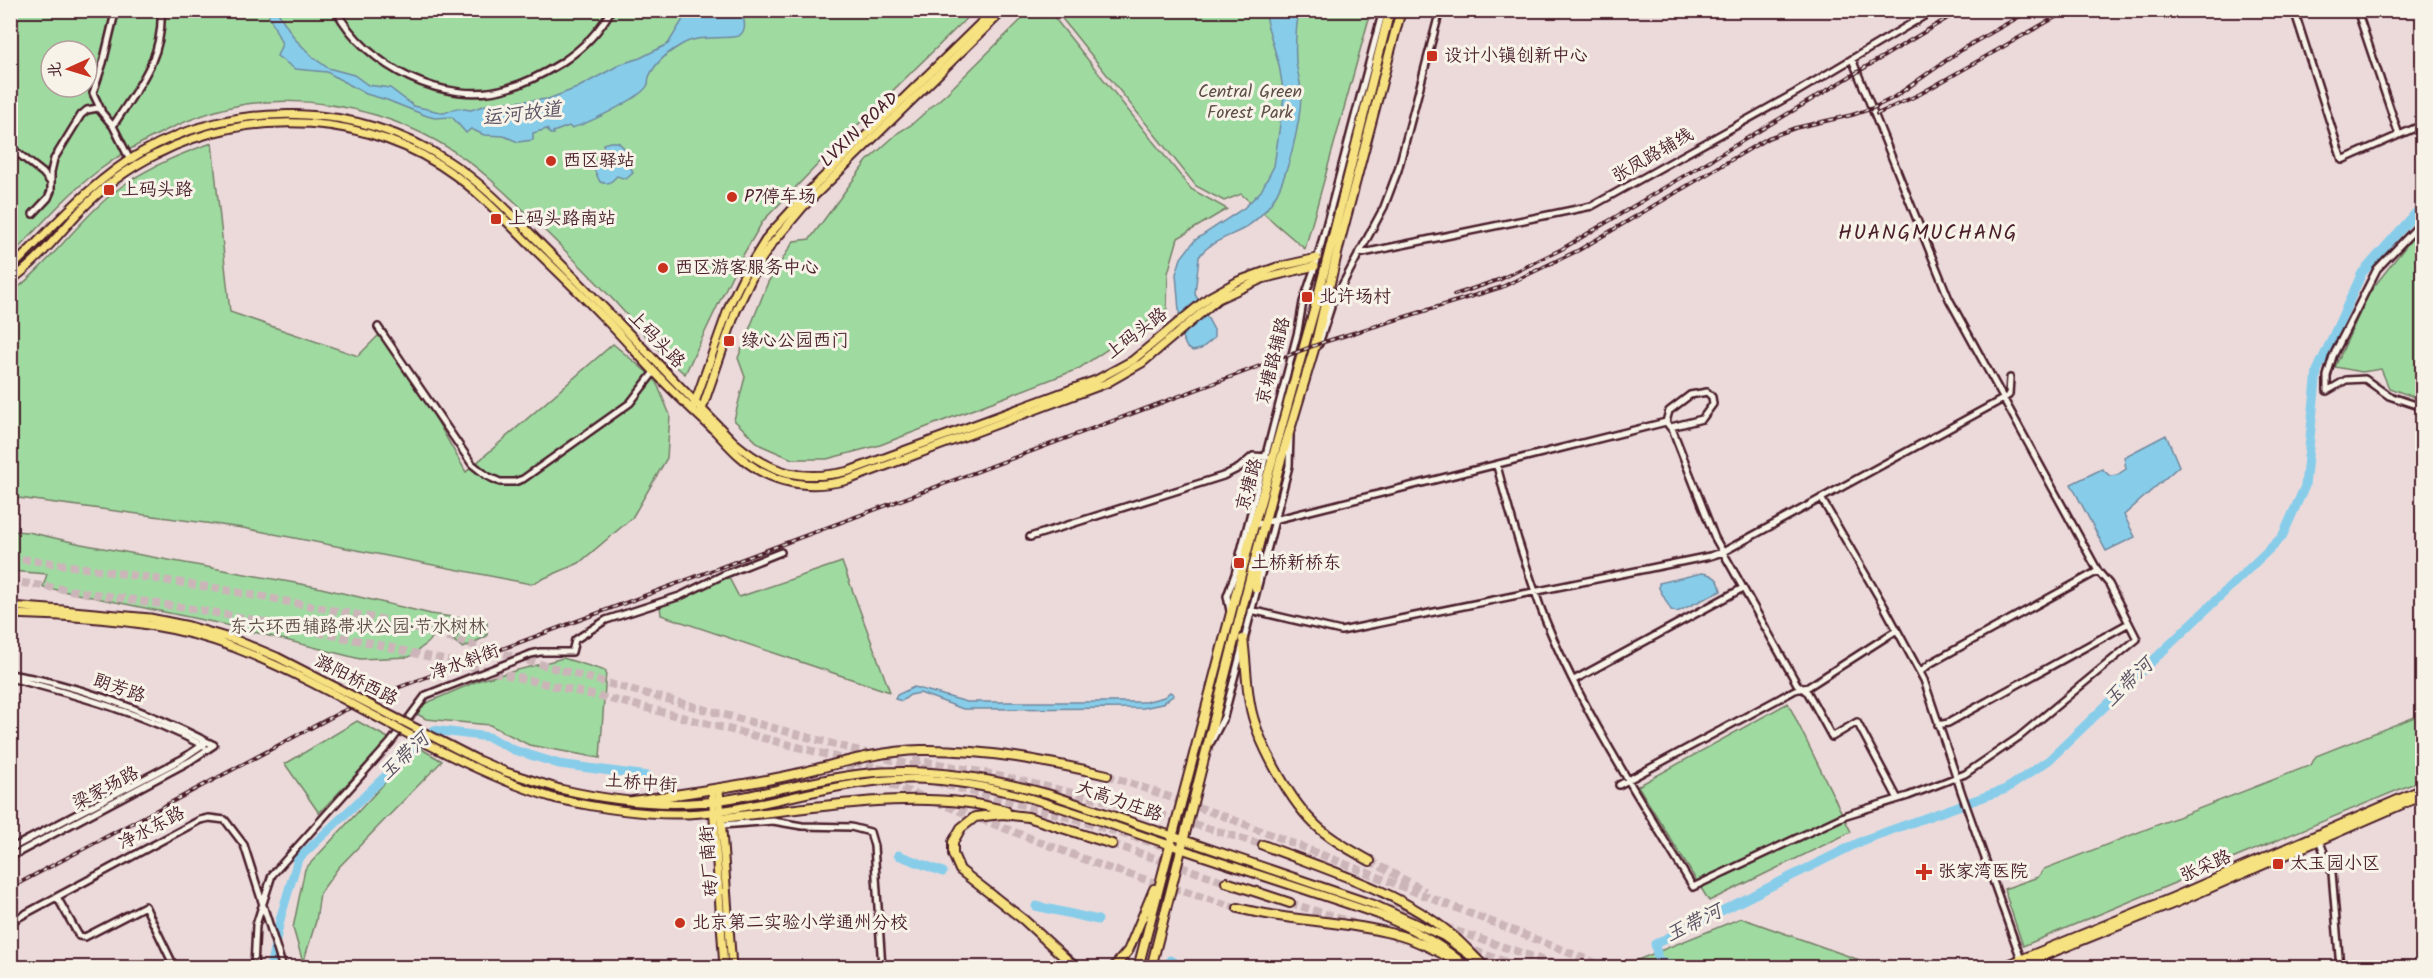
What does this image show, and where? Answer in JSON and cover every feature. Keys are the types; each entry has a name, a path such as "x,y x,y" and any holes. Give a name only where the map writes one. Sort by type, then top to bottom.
{"highway":[{"name":"京塘路","path":"1138,968 1270,457 1328,257 1390,10"},
{"name":"京塘路","path":"1151,968 1254,562 1312,356 1401,10"},
{"path":"1254,562 1256,588"},
{"path":"1243,639 1250,705 1255,725 1283,780 1298,805 1317,826 1336,841 1370,861"},
{"path":"633,801 716,790 785,777 860,757 920,750 1021,757 1107,776"},
{"path":"720,817 863,803 939,800 998,808 1112,844"},
{"path":"1028,817 991,814 975,817 956,834 954,842 956,862 960,870 1024,920 1076,968"},
{"path":"1263,845 1374,888 1417,911 1453,936 1484,966"},
{"path":"1113,968 1128,951 1164,866"},
{"path":"1226,882 1290,903"},
{"path":"1238,908 1278,918 1326,922 1395,934 1466,967"}],"main road":[{"name":"LVXIN ROAD","path":"693,411 730,304 748,267 768,236 809,191 994,10"},
{"name":"LVXIN ROAD","path":"701,413 736,311 759,263 772,244 803,207 1004,10"},
{"name":"上码头路","path":"10,269 80,198 130,160 167,139 196,128 259,115 295,114 328,117 379,128 482,186 675,381 743,460 767,475 797,483 820,484 835,483 869,472 1072,392 1133,360 1209,297 1238,281 1277,267 1317,258"},
{"name":"上码头路","path":"10,281 38,257 104,188 157,154 198,136 261,124 308,123 331,126 375,136 434,158 478,194 600,314 693,411 701,413"},
{"path":"478,194 477,188 482,186"},
{"name":"上码头路","path":"1072,392 1107,383 1142,363 1196,316 1226,295 1262,279 1315,267"},
{"path":"669,387 675,384 675,381"},
{"path":"10,606 61,613"},
{"path":"10,614 61,613"},
{"name":"潞阳桥西路","path":"61,613 150,618 189,626 236,640 298,668 478,760 506,772 560,789"},
{"name":"潞阳桥西路","path":"61,613 148,625 188,633 233,647 316,684 475,769 557,799 606,808 720,817"},
{"name":"大高力庄路","path":"717,801 880,772 923,771 1026,788 1375,905 1408,918 1443,936 1484,966"},
{"name":"大高力庄路","path":"720,817 856,784 915,779 956,782 1020,794 1399,922 1436,941 1466,967"},
{"name":"土桥中街","path":"560,789 633,801 717,801"},
{"name":"张采路","path":"1999,968 2022,963 2176,903 2422,789"},
{"name":"砖厂南街","path":"716,790 732,968"},
{"name":"张采路","path":"2318,838 2422,796"},
{"name":"砖厂南街","path":"720,817 724,968"},
{"name":"张采路","path":"2014,968 2022,963"}],"street":[{"path":"118,10 114,17 93,93 130,160"},
{"path":"113,126 151,67 162,32 161,10"},
{"path":"336,10 363,46 393,69 424,84 463,91 507,88 548,71 578,51 603,26 610,10"},
{"name":"京塘路辅路","path":"1231,614 1227,596 1270,457 1303,302 1315,267 1383,10"},
{"name":"京塘路辅路","path":"1322,315 1332,302 1384,207 1398,170 1440,10"},
{"path":"1916,10 1917,21"},
{"name":"张凤路辅线","path":"1358,254 1592,206 1608,199 1934,10"},
{"path":"2294,10 2342,160 2422,125"},
{"path":"2357,10 2399,135"},
{"path":"1497,466 1536,592 1574,680 1629,780 1693,887 1846,815 1956,778 2019,737 2138,639 1948,299 1852,59"},
{"path":"33,214 48,198 52,185 54,159 81,115 91,108 98,108 102,111"},
{"path":"10,147 43,173 52,185"},
{"path":"2422,222 2377,269 2333,356 2327,376 2327,391 2346,380 2366,379 2389,396 2422,407"},
{"name":"京塘路辅路","path":"1312,356 1322,337 1332,302"},
{"path":"378,327 467,458 487,476 500,482 514,482 523,479 630,403 654,372"},
{"path":"1251,610 1341,631 1723,552 2003,399 2009,395 2010,378"},
{"path":"1254,525 1264,524 1274,520 1497,466 1669,425 1701,418 1713,404 1712,397 1707,392 1690,395 1669,411 1669,425 1715,538 1797,684 1808,693 1832,737 1857,723 1898,799"},
{"name":"京塘路辅路","path":"1205,754 1224,717 1289,466 1291,425"},
{"path":"1030,537 1223,476 1239,468 1253,456 1270,457"},
{"path":"1821,498 1920,672 2022,963"},
{"name":"净水斜街","path":"254,968 256,925 272,875 390,743 429,692 531,654 572,652 575,640 606,620 680,596 723,575 781,552"},
{"path":"1920,672 1931,663 2098,571"},
{"path":"1574,680 1743,588"},
{"path":"1938,725 1948,723 2129,623"},
{"path":"1619,785 1795,690 1808,687 1897,630"},
{"name":"朗芳路","path":"10,674 89,694 180,728 208,745"},
{"name":"朗芳路","path":"10,678 146,719 208,745"},
{"name":"梁家场路","path":"10,849 208,745"},
{"name":"梁家场路","path":"10,857 190,761 208,745"},
{"path":"720,817 802,826 863,828 870,832 873,838 882,968"},
{"name":"净水东路","path":"10,922 190,825 209,818 225,820 232,826 244,845 283,968"},
{"path":"2318,838 2332,873 2340,968"},
{"path":"57,897 79,936 85,937 145,906 172,962 163,968"}],"green space":[{"path":"11,11 974,11 763,221 736,267 685,374 663,354 548,233 490,179 437,141 376,115 312,102 279,101 227,108 168,129 131,149 86,180 11,256"},
{"path":"1030,11 1049,11 1191,189 1227,209 1178,238 1168,273 1167,309 1078,369 880,445 827,459 792,459 760,445 734,420 745,377 738,358 768,282 794,241 810,239 867,161 947,93"},
{"name":"Central Green Forest Park","path":"1056,11 1371,11 1305,249 1241,194 1224,201 1196,186"},
{"path":"212,143 230,312 358,356 385,329 466,472 613,344 655,379 670,415 667,458 632,518 579,563 531,584 243,528 11,497 11,293 27,280 97,208 128,182 179,155"},
{"path":"2422,230 2422,400 2389,388 2381,369 2362,372 2335,367 2369,293 2413,237"},
{"name":"东六环西辅路带状公园·节水树林","path":"10,531 28,532 81,544 317,587 431,614 487,622 487,636 463,648 454,641 460,632 440,626 429,642 409,657 360,659 222,624 43,587 47,574 11,571"},
{"path":"842,562 890,692 661,615 660,606 728,576 739,597"},
{"path":"563,658 606,671 600,758 529,745 490,725 426,719 410,710 480,680"},
{"path":"1788,703 1851,832 1709,901 1638,786"},
{"path":"2422,714 2422,780 2023,946 2004,889 2038,877 2044,869 2311,765 2316,756"},
{"path":"357,721 390,739 319,813 285,764"},
{"path":"418,747 442,761 338,868 320,893 316,921 305,957 302,959 293,928 305,869"},
{"path":"1741,918 1879,967 1652,968 1635,961"}],"water":[{"name":"运河故道","path":"267,11 277,11 295,39 328,68 354,75 368,85 390,88 414,106 444,113 457,108 471,110 489,104 548,99 577,88 621,64 640,58 668,44 688,11 741,11 744,30 739,36 702,38 688,42 662,59 649,77 648,85 635,97 600,117 578,126 571,128 569,126 553,132 554,134 550,134 547,129 533,133 533,140 518,142 504,136 484,135 471,129 466,133 452,117 427,116 366,94 327,72 295,69 277,56 282,44"},
{"path":"1267,11 1299,11 1296,55 1301,93 1296,134 1283,180 1269,206 1248,226 1214,243 1199,257 1195,294 1214,330 1214,338 1201,349 1193,351 1187,348 1181,335 1176,274 1181,258 1195,240 1244,208 1261,191 1274,166 1284,96 1279,65 1267,24"},
{"path":"618,142 624,148 633,173 626,179 617,176 610,182 603,183 600,182 592,165 594,161 606,160 603,144"},
{"path":"2166,435 2179,466 2124,515 2135,537 2106,551 2071,484 2102,469 2110,476 2117,475 2126,469 2124,457"},
{"path":"1702,573 1715,578 1721,591 1677,612 1671,610 1659,588 1659,583"},
{"path":"914,687 967,702 1145,702 1164,697 1170,692 1174,695 1162,704 1143,708 963,709 920,693 910,695 902,701 895,699 897,695"}],"waterway":[{"name":"玉带河","path":"1674,968 1658,959 1655,944 1866,839 2006,789 2049,760 2282,537 2305,486 2317,371 2362,273 2422,206"},
{"name":"玉带河","path":"270,968 281,916 298,859 434,730 489,737 514,750 559,764 648,776"},
{"name":"玉带河","path":"898,855 943,872"},
{"name":"玉带河","path":"1036,906 1098,920"},
{"name":"玉带河","path":"1170,960 1184,968"}],"tunnel":[{"path":"10,558 215,588 385,620 614,685 937,772"},
{"path":"10,581 212,612 362,641 627,703 917,778"},
{"path":"913,760 1086,796 1263,845"},
{"path":"835,763 1105,867 1238,908"},
{"path":"1107,775 1226,817 1608,968"},
{"path":"955,777 981,784"},
{"path":"935,782 1064,816 1163,846"},
{"path":"1102,818 1162,836"},
{"path":"1112,844 1226,882"},
{"path":"1370,861 1425,891"},
{"path":"1290,903 1354,923"},
{"path":"1388,908 1566,968"},
{"path":"1419,931 1450,942"},
{"path":"1464,947 1523,968"},
{"path":"1452,954 1495,968"}],"railway":[{"path":"1454,295 1501,279 1562,249 1961,10"},
{"path":"10,888 341,712 400,687 1324,342 1502,287 1579,250 1768,138 1795,128 1852,115 1893,98 1964,48 2031,10"},
{"path":"1877,114 1920,94 2068,10"}],"place":[{"name":"设计小镇创新中心","path":"1432,56"},
{"name":"西区驿站","path":"551,161"},
{"name":"上码头路","path":"109,190"},
{"name":"P7停车场","path":"732,197"},
{"name":"上码头路南站","path":"496,219"},
{"name":"西区游客服务中心","path":"663,268"},
{"name":"北许场村","path":"1307,297"},
{"name":"绿心公园西门","path":"729,341"},
{"name":"土桥新桥东","path":"1239,563"},
{"name":"太玉园小区","path":"2278,864"},
{"name":"张家湾医院","path":"1924,872"},
{"name":"北京第二实验小学通州分校","path":"680,923"}],"district":[{"name":"HUANGMUCHANG","path":"1928,233"}]}
